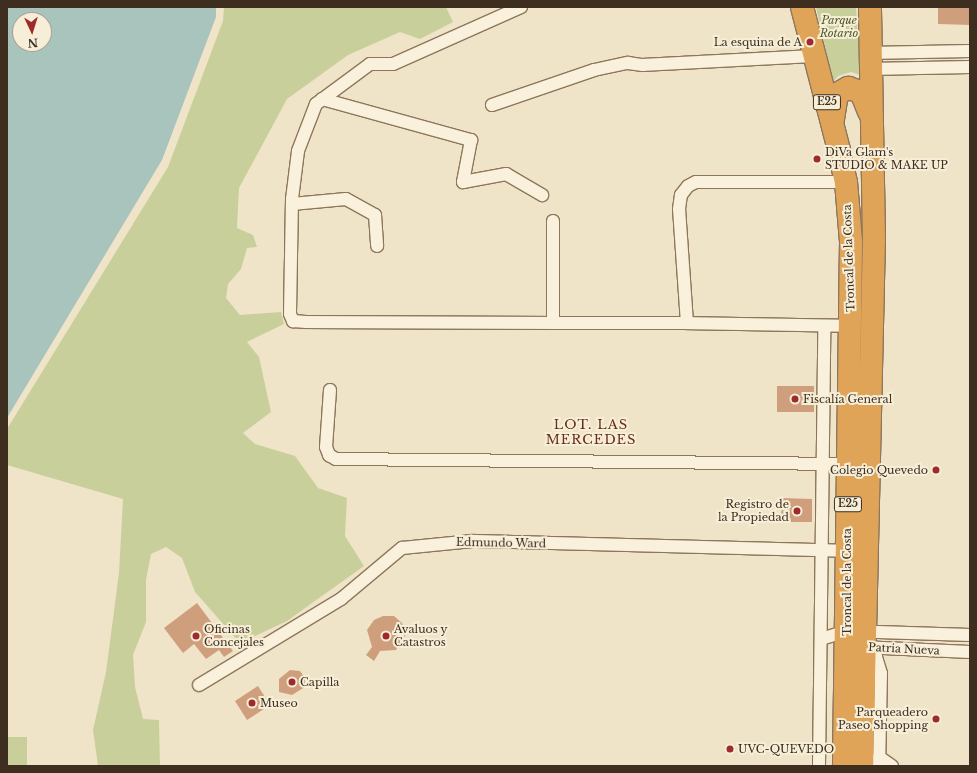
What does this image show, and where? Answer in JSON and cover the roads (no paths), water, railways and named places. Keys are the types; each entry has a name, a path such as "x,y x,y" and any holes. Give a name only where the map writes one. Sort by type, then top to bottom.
{"highway":[{"name":"E25","path":"870,10 870,121"},
{"name":"E25","path":"805,12 817,56 846,182"},
{"path":"832,125 835,99 841,90 848,88 861,92 870,121"},
{"name":"Troncal de la Costa","path":"844,766 856,639 873,196 870,121"},
{"name":"Troncal de la Costa","path":"846,182 851,242 852,326 847,551 856,639 873,763"}],"street":[{"path":"521,7 393,64 370,64 316,104 298,151 292,204 290,314 293,321 687,323 852,326"},
{"path":"869,61 970,51"},
{"path":"492,105 594,70 628,63 643,65 817,56"},
{"path":"869,61 970,67"},
{"path":"322,99 471,140 462,182 506,174 542,195"},
{"path":"687,323 679,209 681,195 688,186 696,182 846,182"},
{"path":"292,204 346,199 375,216 377,246"},
{"path":"553,221 553,323"},
{"path":"819,766 824,326"},
{"path":"330,390 326,447 329,455 336,459 822,465 849,464"},
{"name":"Edmundo Ward","path":"199,684 340,599 402,548 424,544 473,542 847,551"},
{"name":"Patria Nueva","path":"821,639 970,635"},
{"name":"Patria Nueva","path":"856,639 970,652"},
{"path":"873,763 892,766"}],"water":[{"path":"7,7 216,7 216,17 162,160 7,418"}],"place":[{"name":"La esquina de A","path":"810,42"},
{"name":"DiVa Glam's STUDIO & MAKE UP","path":"817,159"},
{"name":"Fiscalía General","path":"795,399"},
{"name":"Colegio Quevedo","path":"936,470"},
{"name":"Registro de la Propiedad","path":"797,511"},
{"name":"Oficinas Concejales","path":"196,636"},
{"name":"Avaluos y Catastros","path":"386,636"},
{"name":"Capilla","path":"292,682"},
{"name":"Museo","path":"252,703"},
{"name":"Parqueadero Paseo Shopping","path":"936,719"},
{"name":"UVC-QUEVEDO","path":"730,749"}],"district":[{"name":"LOT. LAS MERCEDES","path":"591,434"}],"park label":[{"name":"Parque Rotario","path":"839,27"}]}
